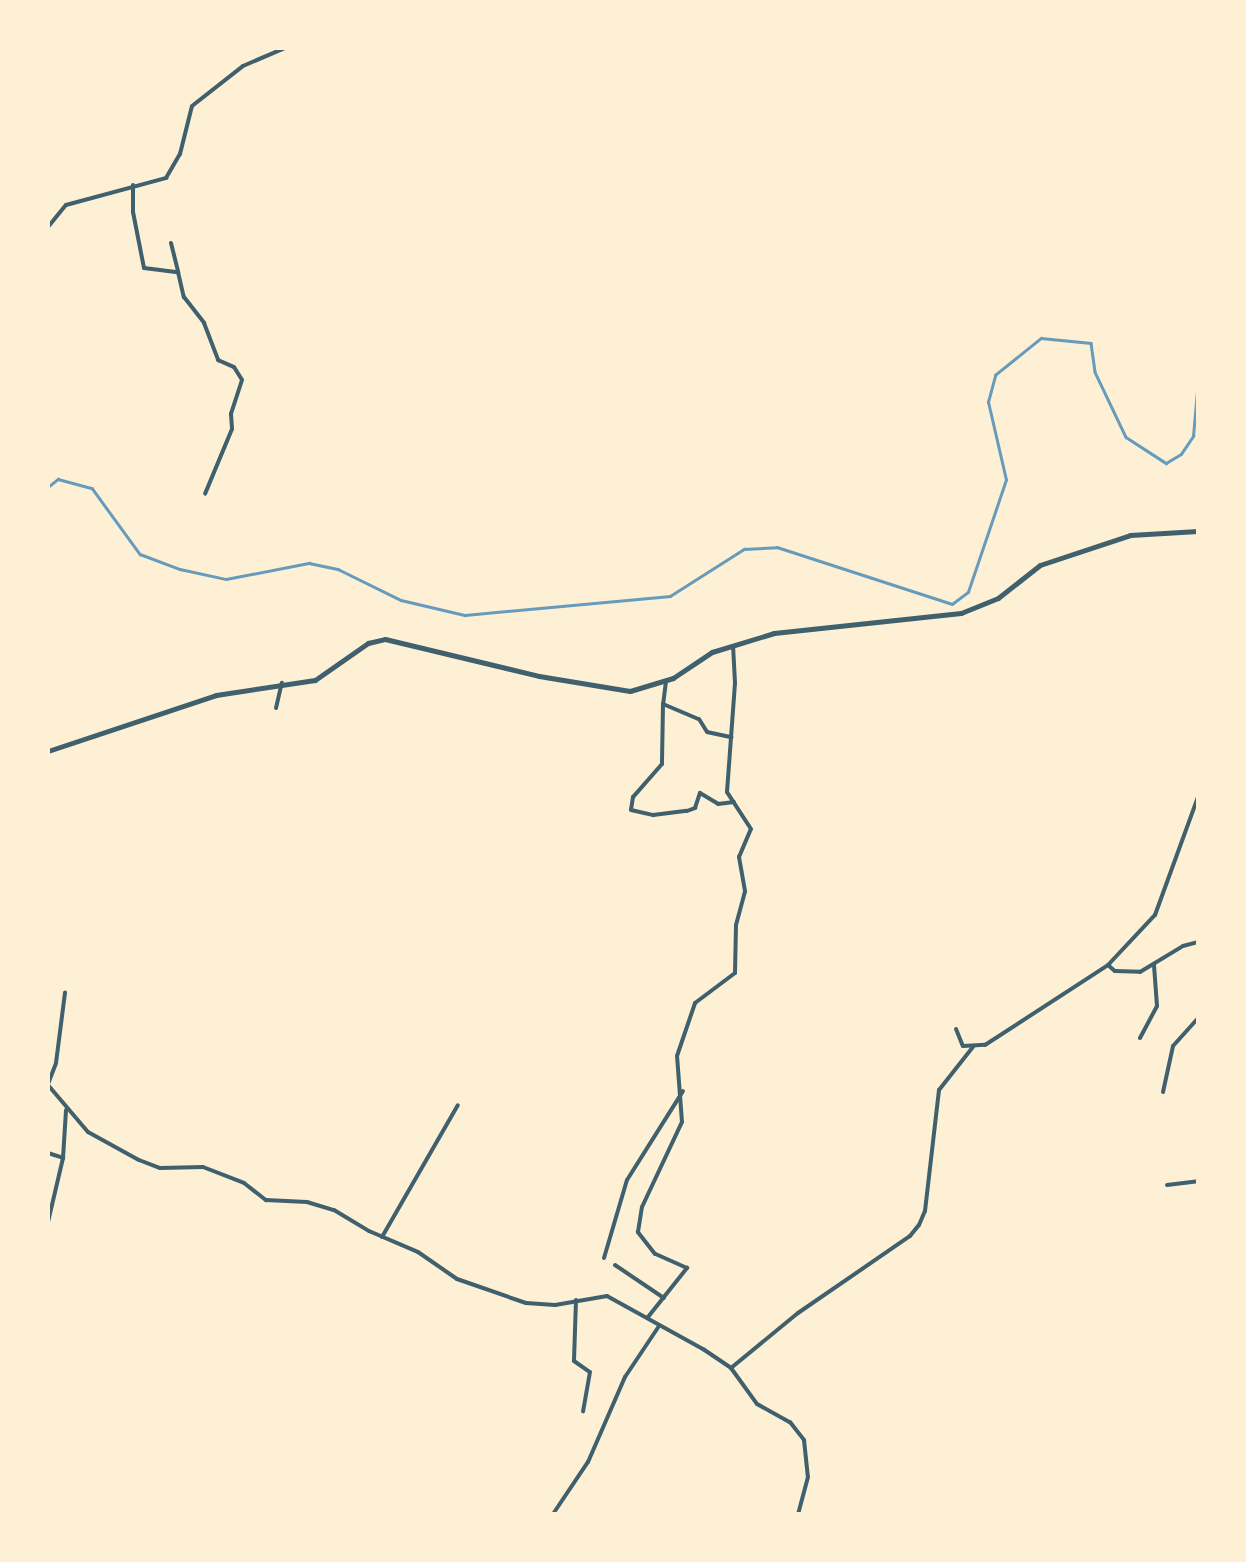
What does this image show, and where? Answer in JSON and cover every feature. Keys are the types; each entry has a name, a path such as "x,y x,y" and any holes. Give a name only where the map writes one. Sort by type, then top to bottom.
{"street":[{"path":"48,227 66,204 166,178 174,171 192,106 243,66 284,48"},
{"path":"133,185 133,212 144,268 178,272"},
{"path":"171,243 184,297 204,324 218,360 234,366 242,380 232,430 205,494"},
{"path":"48,751 216,695 315,680 368,642 385,639 608,689 630,690 666,681 705,655 796,629 961,614 998,598 1040,565 1130,536 1198,531"},
{"path":"648,1318 688,1266 646,1247 640,1238 639,1219 682,1122 683,1091 677,1056 695,1003 735,972 736,925 745,891 739,857 750,829 727,792 733,646"},
{"path":"666,681 662,764 632,797 631,810 653,815 688,811 695,808 700,793 718,804 734,802"},
{"path":"276,708 282,683"},
{"path":"663,704 699,719 707,732 731,738"},
{"path":"956,1029 958,1043 985,1045 1108,964 1155,915 1198,797"},
{"path":"1108,964 1125,974 1154,966 1183,946 1198,942"},
{"path":"1140,1038 1157,1006 1154,966"},
{"path":"65,993 56,1063 48,1084 88,1132 160,1168 191,1165 244,1183 266,1200 322,1206 382,1237 409,1246 456,1278 516,1300 546,1305 607,1296 648,1318 731,1368 758,1404 790,1422 804,1440 808,1476 798,1514"},
{"path":"1163,1092 1173,1046 1198,1018"},
{"path":"731,1368 798,1314 910,1236 925,1211 940,1090 972,1047"},
{"path":"604,1258 627,1180 683,1091"},
{"path":"382,1237 458,1105"},
{"path":"48,1222 64,1158 66,1110"},
{"path":"48,1153 64,1158"},
{"path":"1167,1185 1198,1185"},
{"path":"615,1264 664,1298"},
{"path":"576,1300 574,1361 590,1372 584,1411"},
{"path":"553,1514 588,1462 625,1378 659,1326"},
{"path":"1198,1340 1198,1351"}],"waterway":[{"path":"48,487 58,479 92,488 140,554 180,569 226,579 309,563 338,569 401,600 465,615 670,596 744,549 777,547 952,604 968,592 1006,480 988,402 995,375 1041,338 1091,343 1095,372 1126,437 1166,463 1181,454 1193,436 1198,380"}]}
